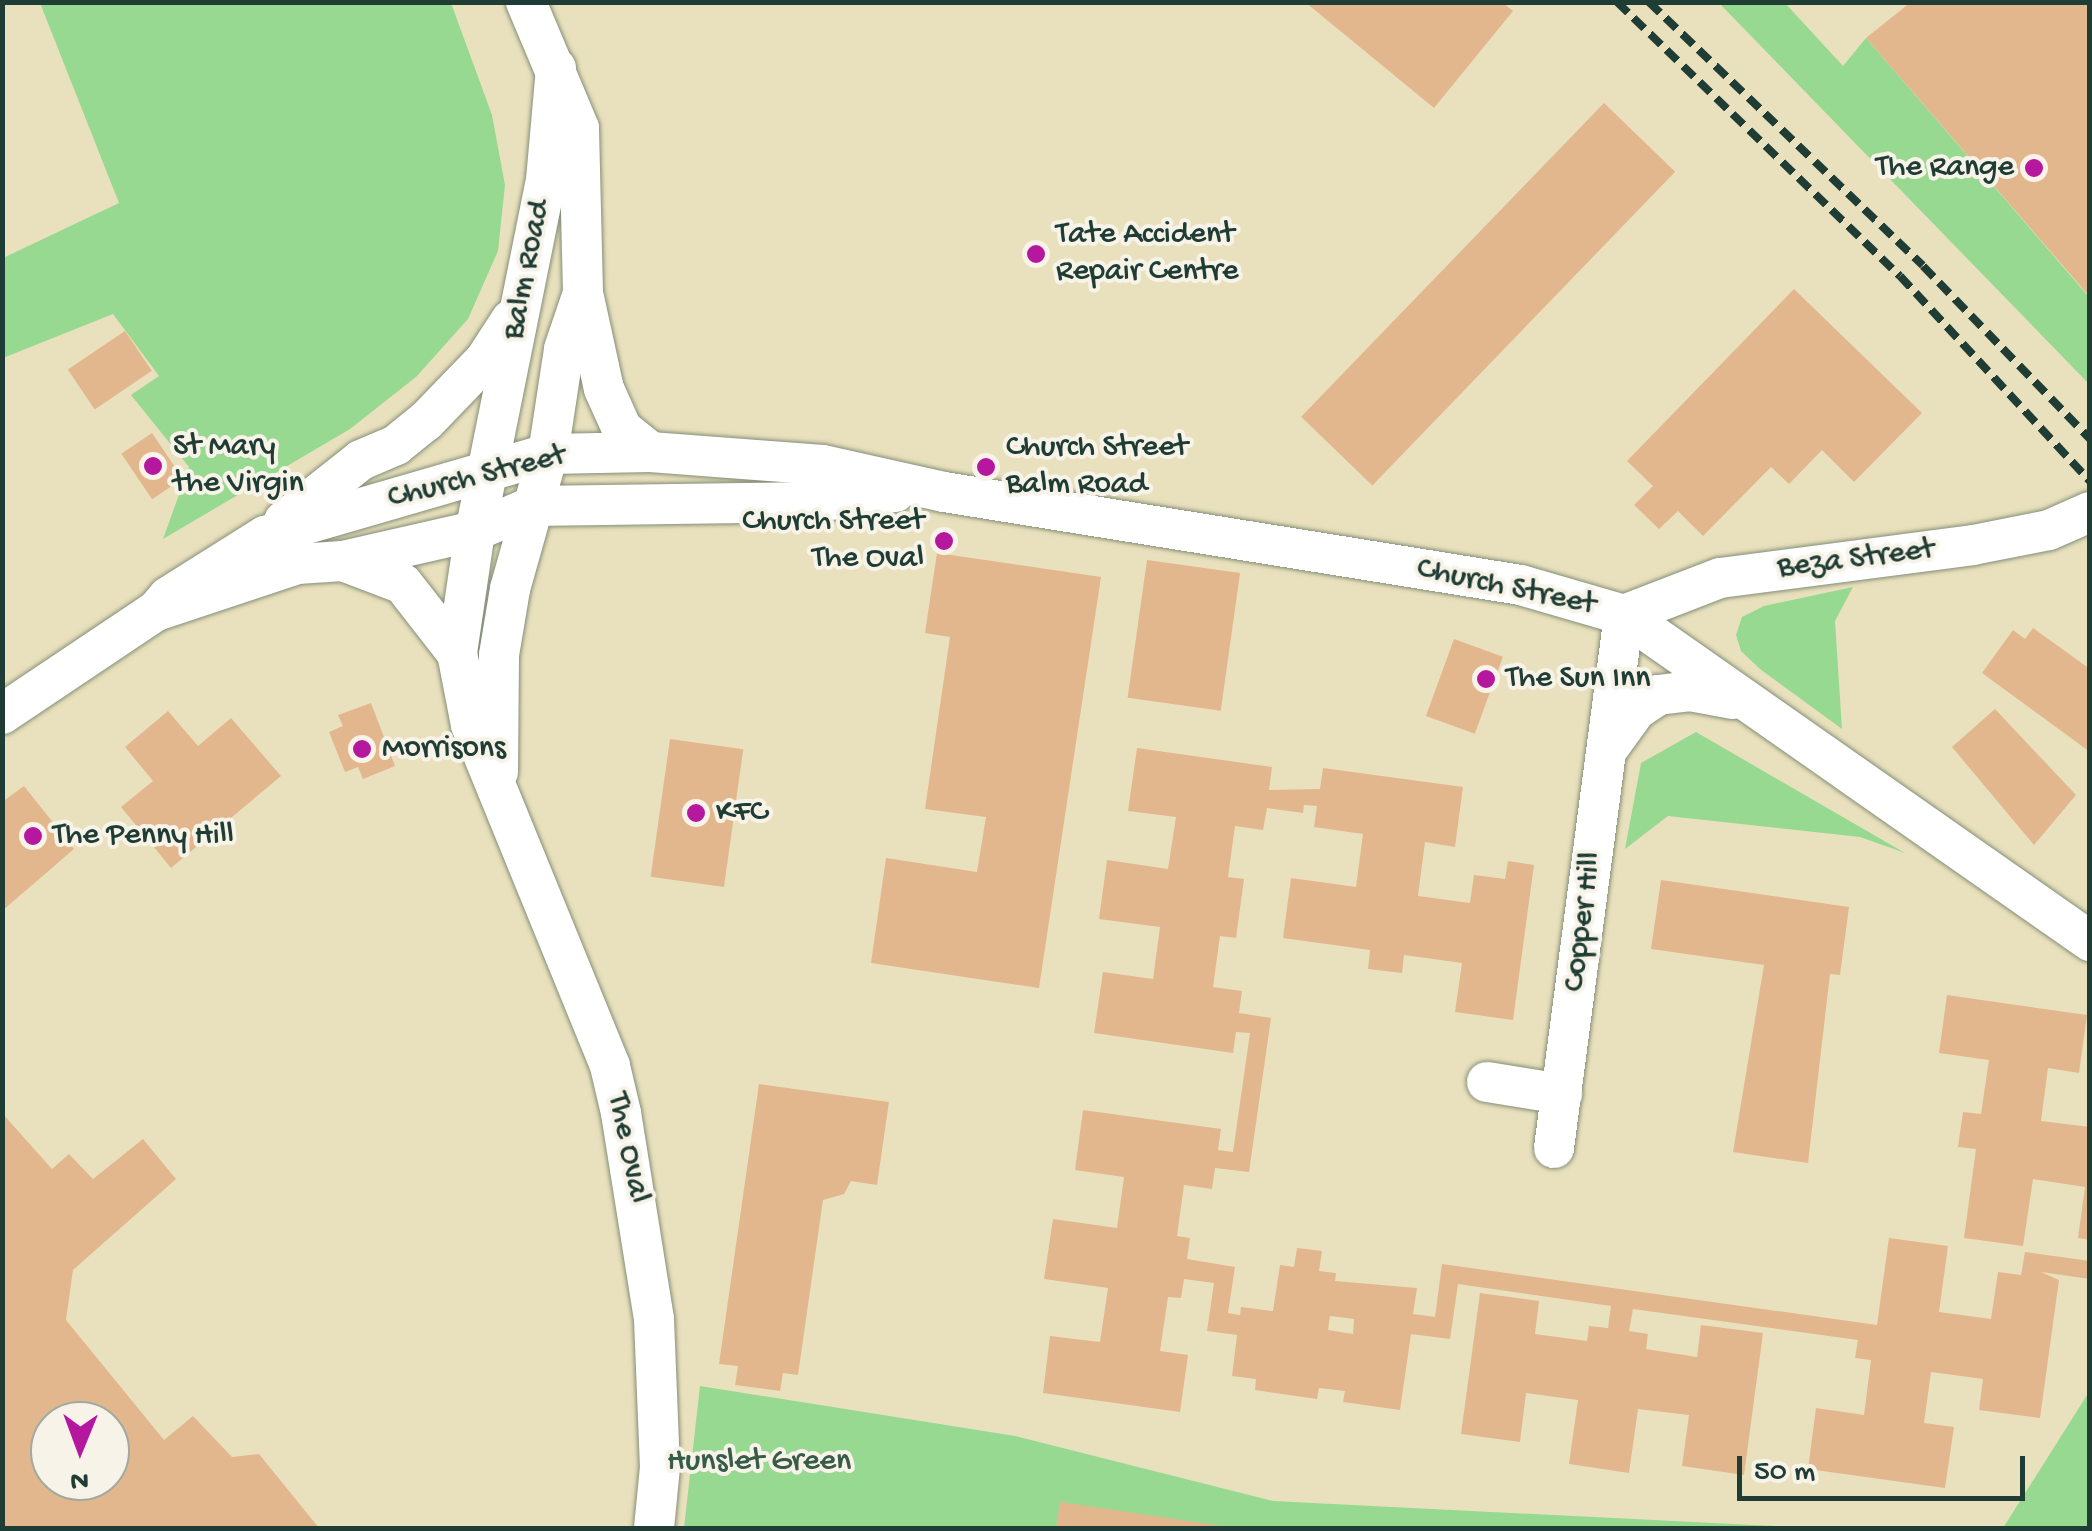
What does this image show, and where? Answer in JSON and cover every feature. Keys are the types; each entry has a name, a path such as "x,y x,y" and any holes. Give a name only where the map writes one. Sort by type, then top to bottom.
{"street":[{"name":"Balm Road","path":"526,2 579,128 583,293 564,349 548,454 532,506"},
{"name":"Balm Road","path":"475,530 546,180 556,68"},
{"path":"583,293 604,390 622,429 650,452"},
{"path":"265,536 361,460 396,445 426,421 485,360 523,302"},
{"name":"Church Street","path":"156,612 168,597 265,536 548,454 650,452 823,465 944,492 1521,585 1624,615 2090,941"},
{"name":"Church Street","path":"2,714 156,612 261,574 343,561 475,530 532,506 815,502 944,492"},
{"name":"The Oval","path":"497,789 499,655 532,506"},
{"name":"Beza Street","path":"1624,615 1720,578 2049,530 2090,512"},
{"name":"The Oval","path":"475,530 457,652 471,725 610,1066 621,1113 654,1319 660,1466 654,1528"},
{"path":"343,561 403,584 457,652"},
{"name":"Copper Hill","path":"1554,1148 1624,615"},
{"name":"Copper Hill","path":"1606,751 1636,710 1658,695 1690,691 1742,701"},
{"path":"1487,1082 1562,1094"}],"green space":[{"path":"40,3 451,3 492,115 505,185 498,251 468,319 416,377 350,429 163,539 189,467 131,395 159,376 113,314 3,358 3,258 119,203"},
{"path":"1719,3 1785,3 1843,66 1866,38 2089,297 2089,384"},
{"path":"1853,587 1835,621 1842,729 1760,669 1741,651 1736,635 1742,617 1764,606"},
{"path":"1696,732 1905,853 1860,837 1668,816 1625,849 1641,763"},
{"name":"Hunslet Green","path":"700,1386 1015,1436 1273,1501 1813,1528 684,1528"},
{"path":"2089,1392 2089,1528 2003,1528"}],"building":[{"path":"1305,2 1502,2 1513,11 1434,108"},
{"name":"The Range","path":"1911,2 2090,2 2090,297 1866,38"},
{"path":"1604,103 1675,172 1372,485 1301,417"},
{"path":"1794,289 1922,413 1854,482 1822,450 1789,484 1771,467 1703,536 1678,511 1659,529 1634,505 1653,486 1627,461"},
{"path":"125,331 152,371 95,409 68,370"},
{"name":"St Mary the Virgin","path":"152,433 183,479 152,499 121,454"},
{"path":"937,553 1101,577 1039,988 871,963 886,858 977,872 986,817 925,809 950,637 925,633"},
{"path":"1147,560 1240,573 1221,711 1128,698"},
{"path":"2033,628 2090,669 2090,752 1982,673 2013,630 2025,639"},
{"path":"1454,639 1503,657 1475,734 1426,716"},
{"name":"Morrisons","path":"371,703 395,766 363,779 358,767 345,772 329,732 343,726 338,715"},
{"path":"1995,709 2076,795 2034,845 1952,747"},
{"path":"168,711 198,746 231,718 281,776 171,868 121,807 153,781 125,747"},
{"name":"KFC","path":"670,739 743,749 724,887 651,877"},
{"path":"1137,748 1272,767 1269,790 1320,789 1323,768 1463,787 1455,847 1425,842 1418,896 1470,903 1474,875 1505,879 1508,861 1534,865 1513,1020 1455,1012 1462,963 1404,955 1402,973 1368,969 1370,950 1283,938 1291,878 1356,887 1363,834 1314,827 1317,806 1304,805 1303,813 1267,808 1263,830 1235,826 1228,877 1244,879 1236,938 1220,936 1213,987 1242,991 1239,1013 1271,1018 1249,1172 1215,1168 1212,1189 1184,1185 1177,1236 1190,1238 1187,1259 1235,1267 1228,1313 1240,1315 1241,1307 1273,1311 1280,1265 1294,1267 1297,1248 1322,1251 1319,1271 1336,1273 1335,1281 1417,1288 1413,1314 1435,1317 1442,1264 1877,1325 1889,1238 1948,1246 1939,1312 1991,1319 1998,1272 2021,1275 2025,1252 2090,1261 2090,1279 2041,1272 2059,1280 2040,1418 1979,1410 1983,1379 1931,1372 1924,1423 1954,1427 1945,1488 1808,1469 1816,1408 1864,1415 1871,1360 1855,1358 1858,1340 1633,1309 1629,1331 1648,1334 1646,1349 1697,1357 1701,1325 1763,1333 1744,1475 1682,1466 1689,1415 1638,1409 1629,1473 1569,1464 1578,1400 1526,1393 1520,1442 1461,1434 1480,1293 1539,1301 1535,1334 1587,1341 1589,1326 1608,1328 1611,1306 1458,1284 1450,1339 1411,1334 1400,1410 1343,1402 1345,1391 1319,1388 1317,1399 1255,1390 1256,1379 1232,1376 1237,1335 1207,1331 1214,1283 1184,1279 1181,1298 1168,1297 1160,1351 1188,1355 1180,1412 1043,1393 1050,1336 1100,1342 1108,1288 1044,1279 1053,1219 1117,1228 1124,1177 1075,1170 1083,1110 1221,1129 1218,1150 1233,1152 1250,1033 1236,1032 1233,1053 1094,1033 1103,972 1153,979 1160,927 1099,919 1107,860 1168,869 1176,817 1128,811","holes":["1330,1316 1354,1319 1353,1334 1328,1330"]},
{"name":"The Penny Hill","path":"24,786 74,849 2,911 2,802"},
{"path":"1661,880 1849,907 1840,975 1830,974 1808,1163 1733,1152 1764,965 1651,949"},
{"path":"1947,995 2087,1015 2079,1073 2048,1068 2041,1121 2090,1127 2090,1240 2078,1238 2085,1187 2033,1179 2023,1246 1964,1238 1976,1149 1958,1147 1963,1112 1981,1114 1989,1060 1939,1053"},
{"path":"759,1084 889,1102 877,1185 851,1181 844,1194 823,1200 798,1375 783,1373 780,1391 735,1385 738,1366 719,1364"},
{"path":"2,1113 52,1169 69,1154 93,1179 143,1139 176,1179 73,1270 66,1320 164,1440 193,1416 232,1457 259,1454 319,1528 2,1528"},
{"path":"1060,1502 1222,1526 1222,1528 1056,1528"}],"railway":[{"path":"1617,2 1900,276 2090,481"},
{"path":"1649,2 1923,266 2090,439"}],"place":[{"name":"The Range","path":"2034,168"},
{"name":"Tate Accident Repair Centre","path":"1036,254"},
{"name":"St Mary the Virgin","path":"153,466"},
{"name":"Church Street Balm Road","path":"986,467"},
{"name":"Church Street The Oval","path":"944,541"},
{"name":"The Sun Inn","path":"1486,679"},
{"name":"Morrisons","path":"362,749"},
{"name":"KFC","path":"696,813"},
{"name":"The Penny Hill","path":"33,836"}]}
